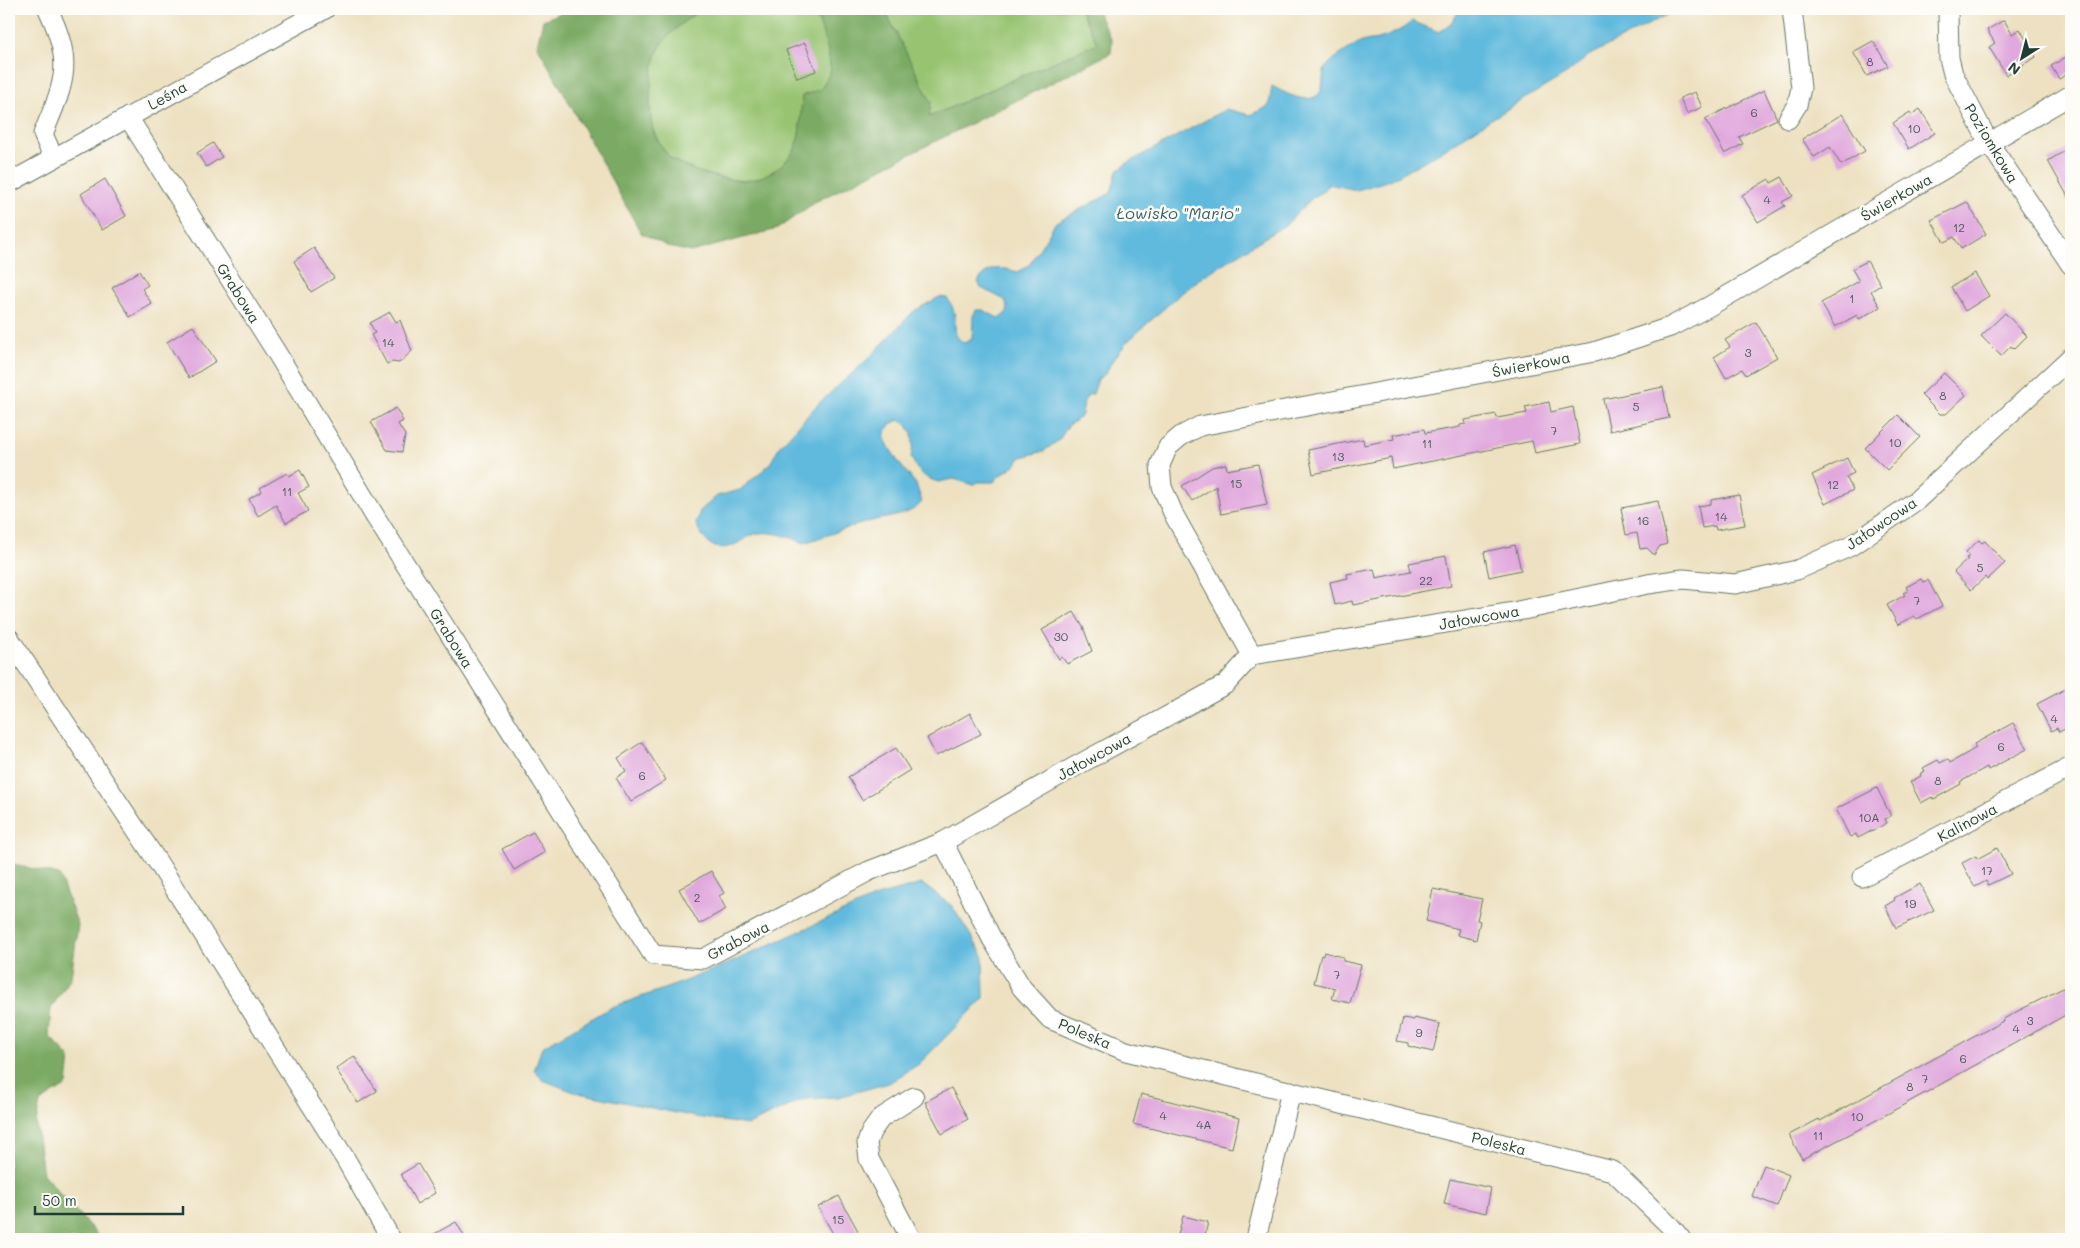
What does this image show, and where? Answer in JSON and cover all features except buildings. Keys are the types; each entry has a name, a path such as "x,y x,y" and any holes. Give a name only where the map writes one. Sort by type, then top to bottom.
{"street":[{"path":"48,9 58,30 64,53 64,76 60,92 43,134 53,157"},
{"name":"Leśna","path":"9,183 53,157 325,9"},
{"path":"1788,119 1797,105 1801,88 1792,9"},
{"name":"Poziomkowa","path":"1948,9 1949,58 1953,74 1989,143 2071,264"},
{"name":"Świerkowa","path":"1252,655 1174,515 1162,487 1160,466 1168,447 1181,436 1200,426 1594,352 1637,339 1670,326 1708,306 2071,95"},
{"name":"Grabowa","path":"128,117 278,355 376,518 653,955 703,959 869,871"},
{"name":"Jałowcowa","path":"869,871 943,842 1076,766 1226,684 1252,655 1513,612 1648,584 1683,579 1735,584 1796,570 1851,546 1917,500 2071,358"},
{"path":"9,638 159,864 346,1160 391,1239"},
{"name":"Kalinowa","path":"1862,877 2071,767"},
{"name":"Poleska","path":"943,842 992,938 1022,988 1050,1019 1126,1051 1612,1171 1671,1226 1681,1239"},
{"path":"1256,1239 1291,1091"},
{"path":"910,1239 869,1159 867,1143 871,1132 881,1118 914,1097"}],"green space":[{"path":"571,9 702,9 674,30 660,47 652,76 650,102 652,125 658,141 674,160 706,174 742,181 770,173 787,160 795,149 798,137 802,96 821,89 831,71 828,50 815,9 884,9 931,102 929,117 1097,43 1080,9 1096,9 1112,41 1111,53 817,201 777,229 691,252 669,247 641,233 537,45 543,20"},
{"path":"702,9 748,9 768,18 778,9 815,9 828,50 831,71 821,89 802,96 800,123 795,149 782,165 763,176 742,180 719,177 694,170 668,155 654,132 650,101 654,64 660,47 674,30"},
{"path":"748,9 778,9 768,18"},
{"path":"884,9 1080,9 1097,43 928,117 931,102"},
{"path":"9,863 59,875 78,925 71,978 51,1008 49,1036 70,1058 67,1085 40,1102 36,1123 43,1174 101,1239 9,1239"}],"water":[{"name":"Łowisko \"Mario\"","path":"1460,9 1678,9 1588,56 1568,73 1433,156 1390,180 1357,190 1328,184 1324,191 1314,196 1288,223 1208,273 1179,295 1128,341 1112,361 1106,373 1098,379 1093,394 1089,394 1084,401 1082,415 1076,421 1069,424 1059,440 1044,451 1022,457 994,482 978,482 973,485 954,479 938,482 927,478 917,469 911,457 913,446 912,433 906,424 899,420 890,424 884,436 899,463 916,484 922,502 911,511 863,523 804,543 782,535 759,533 751,535 731,546 719,548 709,543 702,535 696,524 700,511 717,496 740,490 770,464 779,447 817,405 869,358 914,311 939,297 947,298 952,306 957,336 964,343 972,339 973,316 976,310 983,310 998,318 1006,314 1008,307 1005,300 981,288 978,282 982,276 991,270 1001,268 1018,272 1030,264 1056,222 1111,193 1117,171 1126,164 1226,109 1250,115 1269,106 1272,86 1296,97 1307,99 1317,96 1322,88 1327,66 1349,49 1362,42 1391,34 1412,21 1439,32 1451,24"},
{"path":"922,884 952,906 983,955 984,998 919,1064 889,1083 838,1097 805,1099 748,1125 696,1117 574,1092 543,1080 534,1071 542,1047 612,1007 675,985 734,961 880,895"}]}
